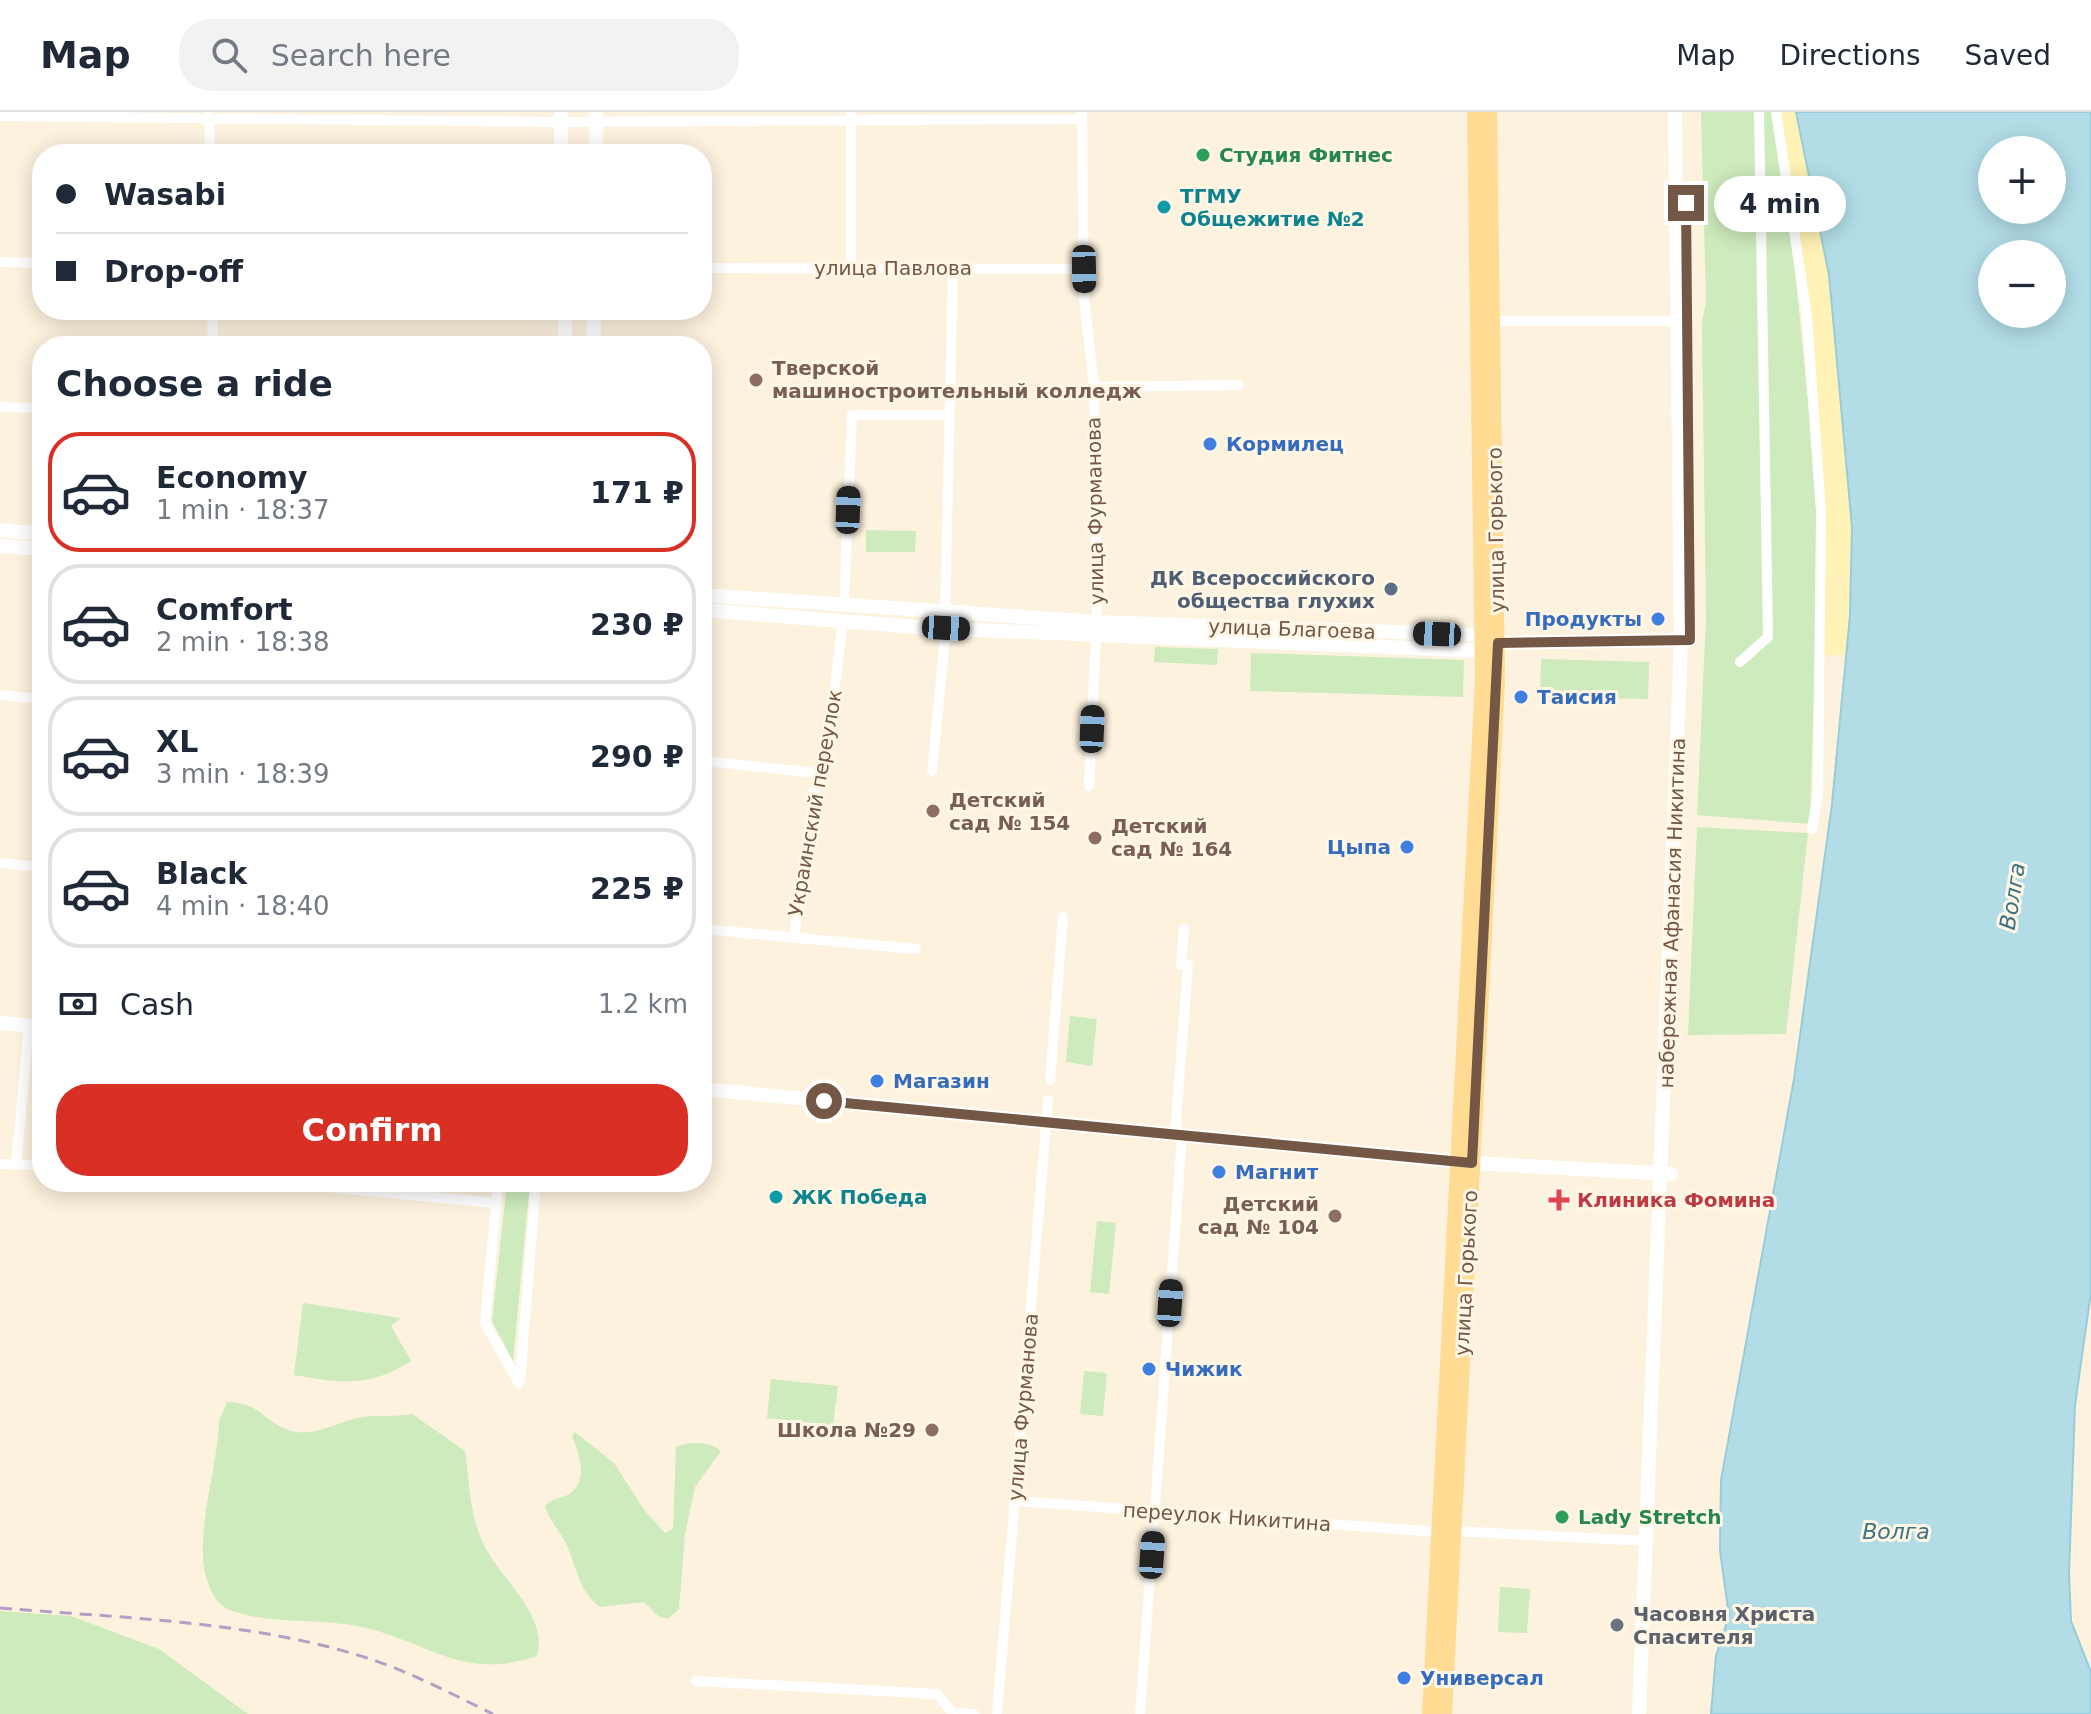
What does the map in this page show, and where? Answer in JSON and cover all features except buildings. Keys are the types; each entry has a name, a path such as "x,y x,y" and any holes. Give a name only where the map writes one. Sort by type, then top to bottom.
{"main road":[{"name":"улица Горького","path":"1475,112 1485,321"},
{"name":"улица Горького","path":"1430,1714 1446,1532 1488,643 1485,321 1489,112"},
{"name":"набережная Афанасия Никитина","path":"1675,112 1686,640"},
{"name":"набережная Афанасия Никитина","path":"1648,1714 1686,640 1684,112"},
{"path":"561,117 561,144"},
{"path":"596,117 596,144"},
{"path":"0,530 32,533"},
{"path":"0,546 32,548"},
{"name":"улица Благоева","path":"712,596 844,614"},
{"name":"улица Благоева","path":"712,610 844,614 1097,629 1488,643 1686,640"},
{"path":"0,1023 32,1026"},
{"path":"712,1090 1465,1162 1667,1174"},
{"name":"набережная Афанасия Никитина","path":"1639,1714 1667,1174"},
{"name":"улица Горького","path":"1444,1714 1446,1532"}],"street":[{"path":"1740,662 1768,637 1759,112"},
{"path":"1776,112 1792,252 1807,317 1821,512 1818,793 1812,829"},
{"path":"209,115 210,144"},
{"path":"0,116 1082,116"},
{"name":"улица Фурманова","path":"1082,116 1084,269 1094,387 1097,629 1089,786"},
{"path":"851,117 851,268"},
{"path":"0,262 32,263"},
{"name":"улица Павлова","path":"712,268 1084,269"},
{"path":"932,771 946,621 953,268"},
{"path":"1485,321 1680,321"},
{"path":"1094,387 1239,385"},
{"path":"0,407 32,408"},
{"name":"Украинский переулок","path":"794,937 817,773 825,765 844,614 852,415 950,415"},
{"path":"0,695 32,698"},
{"path":"712,762 817,773"},
{"path":"0,863 32,866"},
{"path":"1050,1080 1063,917"},
{"path":"1140,1714 1188,965 1181,965 1184,929"},
{"path":"712,930 916,949"},
{"path":"16,1164 32,1054"},
{"name":"улица Фурманова","path":"997,1714 1048,1100"},
{"path":"0,1164 32,1165"},
{"path":"379,1192 496,1203"},
{"path":"497,1192 485,1323 519,1383 535,1192"},
{"name":"переулок Никитина","path":"1015,1501 1446,1532 1647,1541"},
{"path":"696,1681 937,1694 953,1713 974,1714"}],"green space":[{"path":"1701,112 1774,112 1792,240 1819,512 1810,824 1697,815 1706,619 1702,325 1706,299"},
{"path":"866,530 916,531 915,552 866,552"},
{"path":"1155,647 1218,649 1217,665 1154,662"},
{"path":"1251,653 1464,660 1463,697 1250,691"},
{"path":"1541,659 1649,662 1648,699 1540,697"},
{"path":"1697,827 1808,833 1786,1034 1688,1035"},
{"path":"1070,1016 1097,1019 1092,1066 1066,1062"},
{"path":"506,1192 529,1192 513,1361 492,1321"},
{"path":"1097,1221 1116,1223 1109,1294 1090,1292"},
{"path":"303,1303 401,1318 391,1326 411,1361 382,1376 354,1381 294,1375"},
{"path":"1084,1371 1107,1373 1103,1416 1080,1414"},
{"path":"771,1379 838,1386 833,1425 767,1418"},
{"path":"227,1402 247,1405 279,1426 298,1432 317,1431 362,1417 412,1414 465,1451 479,1533 490,1556 529,1611 539,1641 537,1656 510,1663 464,1662 357,1626 261,1618 222,1606 208,1583 203,1546 219,1421"},
{"path":"575,1432 614,1463 645,1511 665,1533 673,1529 676,1447 699,1443 721,1451 695,1487 685,1534 679,1609 668,1619 658,1616 644,1602 600,1607 583,1587 567,1546 545,1506 570,1494 578,1485 581,1471 572,1436"},
{"path":"1500,1587 1530,1589 1527,1633 1498,1632"},
{"path":"0,1611 71,1616 159,1649 248,1714 0,1714"}],"sand":[{"path":"1781,112 1796,112 1829,275 1852,527 1847,654 1821,656 1823,512"}],"water":[{"name":"Волга","path":"1796,112 2091,112 2091,1292 2075,1405 2069,1574 2071,1621 2091,1672 2091,1714 1711,1714 1716,1656 1729,1616 1720,1550 1721,1480 1794,1079 1832,804 1850,615 1852,527 1829,275"}],"railway":[{"path":"0,1608 190,1623 285,1637 376,1661 493,1714"}],"place":[{"name":"Студия Фитнес","path":"1203,155"},
{"name":"ТГМУ Общежитие №2","path":"1164,207"},
{"name":"Тверской машиностроительный колледж","path":"756,380"},
{"name":"Кормилец","path":"1210,444"},
{"name":"ДК Всероссийского общества глухих","path":"1391,589"},
{"name":"Продукты","path":"1658,619"},
{"name":"Таисия","path":"1521,697"},
{"name":"Детский сад № 154","path":"933,811"},
{"name":"Детский сад № 164","path":"1095,838"},
{"name":"Цыпа","path":"1407,847"},
{"name":"Магазин","path":"877,1081"},
{"name":"Магнит","path":"1219,1172"},
{"name":"ЖК Победа","path":"776,1197"},
{"name":"Клиника Фомина","path":"1559,1200"},
{"name":"Детский сад № 104","path":"1335,1216"},
{"name":"Чижик","path":"1149,1369"},
{"name":"Школа №29","path":"932,1430"},
{"name":"Lady Stretch","path":"1562,1517"},
{"name":"Часовня Христа Спасителя","path":"1617,1625"},
{"name":"Универсал","path":"1404,1678"}],"route":[{"path":"824,1101 1472,1163 1498,643 1690,640 1686,203"}]}
